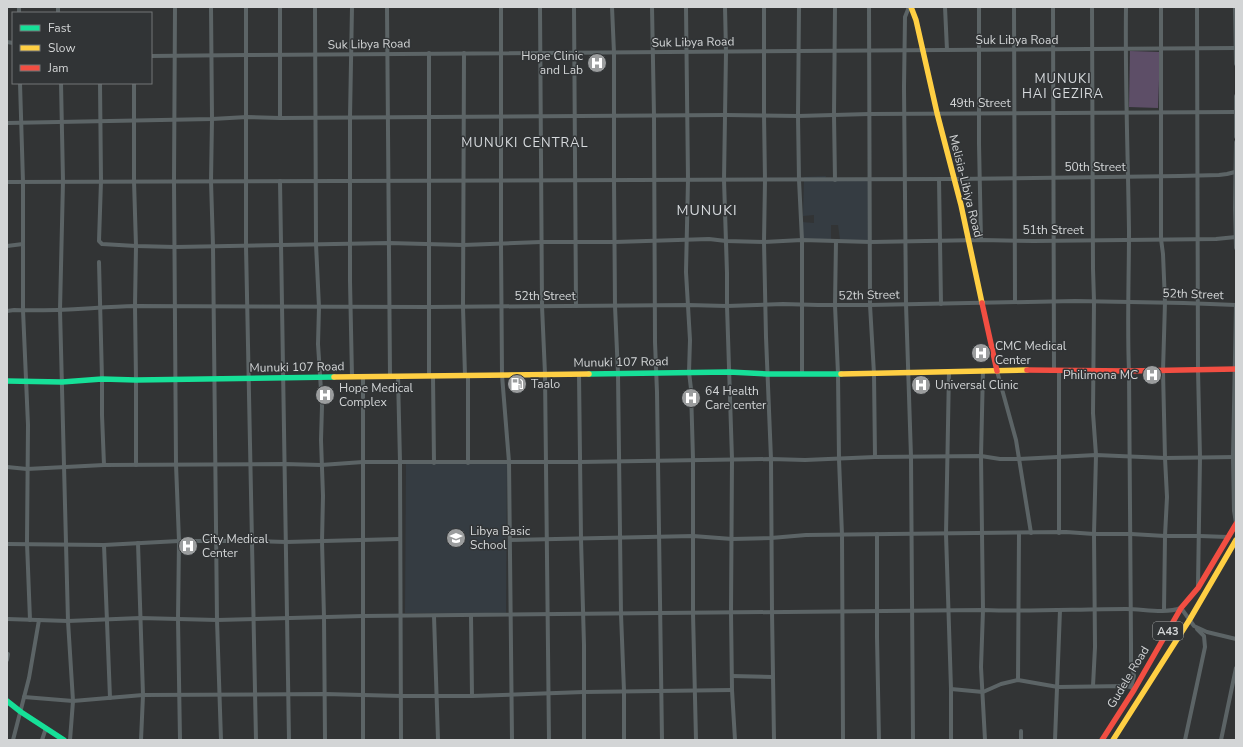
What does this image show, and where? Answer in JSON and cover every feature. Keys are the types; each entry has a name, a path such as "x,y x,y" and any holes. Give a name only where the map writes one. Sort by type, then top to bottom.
{"main road":[{"name":"Melisia-Libiya Road","path":"910,7 923,50 937,113 955,179 998,371"},
{"name":"Munuki 107 Road","path":"7,381 62,382 102,379 136,380 689,372 874,374 983,370 1163,371 1236,369"},
{"name":"Gudele Road","path":"1102,740 1181,608 1198,588 1236,524"},
{"name":"Gudele Road","path":"1113,740 1190,619 1236,541"},
{"path":"7,700 20,712 64,740"}],"street":[{"path":"175,7 174,181 180,740"},
{"path":"211,7 211,181 215,379 217,620 221,695 221,740"},
{"path":"246,7 246,246 256,740"},
{"path":"280,7 280,118"},
{"path":"315,7 316,244 319,307 318,344 322,406 321,465 323,496 322,541 325,740"},
{"path":"352,7 350,117 352,377"},
{"path":"387,7 390,376"},
{"path":"501,7 502,375 509,462 512,740"},
{"path":"540,7 541,242 545,374 549,740"},
{"path":"574,7 576,306"},
{"path":"612,7 614,53 615,306 618,374 624,740"},
{"path":"652,7 654,116 654,306 655,373 657,392 662,740"},
{"path":"686,7 688,115 686,272 690,340 689,372 691,389 693,459 693,613 696,740"},
{"path":"725,7 726,52 724,180 728,273 727,306 732,460 731,613 732,690 735,740"},
{"path":"764,7 764,242 770,458 774,740"},
{"path":"800,7 798,116 802,240 802,374"},
{"path":"835,7 835,180"},
{"path":"870,7 870,305 874,374 875,457"},
{"path":"910,7 905,17 904,50 906,304 911,457 913,740"},
{"path":"945,7 946,50"},
{"path":"979,7 981,240"},
{"path":"1014,7 1015,302"},
{"path":"1053,7 1054,302 1057,370 1059,533"},
{"path":"1092,7 1094,302 1093,413 1096,455 1094,534 1096,647 1093,686"},
{"path":"951,689 983,692 1001,684 1018,680 1058,687 1093,686 1133,688 1134,676 1131,661 1130,609 1131,534 1129,457 1129,240 1126,7"},
{"path":"1161,7 1161,239 1165,302 1163,371 1164,458 1167,497 1164,610"},
{"path":"1197,7 1197,304 1200,457 1200,536 1198,588"},
{"path":"1235,7 1236,64"},
{"name":"Suk Libya Road","path":"152,56 247,54 614,53 1236,48"},
{"path":"429,53 429,307 434,463"},
{"path":"464,53 463,307 468,462"},
{"path":"20,84 23,182 23,310 28,425 27,543 30,620"},
{"path":"61,84 63,181 60,310 68,621 73,701 70,740"},
{"path":"100,84 102,181"},
{"path":"134,84 136,465"},
{"path":"1236,96 1236,137"},
{"name":"49th Street","path":"7,123 101,120 212,120 247,117 798,116 834,114 937,113 1236,112"},
{"path":"1236,142 1236,248"},
{"name":"50th Street","path":"7,182 980,179 1127,177 1227,174 1235,172"},
{"path":"939,179 941,304"},
{"name":"51th Street","path":"102,181 100,243 136,246 175,247 389,243 463,246 541,242 576,243 709,239 764,242 802,240 906,242 968,240 1216,239 1236,237"},
{"path":"280,181 289,740"},
{"path":"836,241 835,305 842,535 843,740"},
{"path":"7,246 23,244"},
{"path":"100,262 104,465"},
{"name":"52th Street","path":"7,311 135,306 727,306 783,304 941,304 983,302 1165,302 1236,306"},
{"path":"1236,306 1234,457 1234,511 1236,524"},
{"path":"983,370 981,456 983,610 981,667 985,740"},
{"path":"950,371 946,534 951,689 951,740"},
{"path":"998,371 1010,416 1019,459 1031,533"},
{"path":"580,374 584,740"},
{"path":"398,376 400,462 399,539 401,740"},
{"path":"363,377 363,740"},
{"path":"7,468 27,469 104,465 176,464 321,465 363,462 580,462 770,458 805,460 947,456 981,456 1000,459 1096,455 1164,458 1234,457"},
{"path":"510,540 693,536 732,539 806,535 981,533 1131,534 1229,537"},
{"path":"1018,680 1019,533"},
{"path":"877,534 879,740"},
{"path":"7,544 27,543 104,545 179,541 286,542 399,539"},
{"path":"138,543 143,695 141,740"},
{"path":"104,545 110,698"},
{"path":"7,619 52,619 68,621 140,618 254,620 363,616 983,610 1019,611 1095,609 1174,610 1181,608 1194,626 1204,636 1205,647 1185,740"},
{"path":"1055,740 1060,610"},
{"path":"434,616 438,740"},
{"path":"471,616 472,696"},
{"path":"13,740 29,678 39,620"},
{"path":"1194,626 1207,632 1236,639"},
{"path":"7,660 8,654"},
{"path":"1221,740 1236,668"},
{"path":"732,676 773,677"},
{"path":"24,697 73,701 143,695 325,694 472,696 624,691 732,690"},
{"path":"42,740 46,728"},
{"path":"1020,731 1021,740"}],"shaded area":[{"path":"1130,51 1160,52 1158,108 1129,107"},
{"path":"826,176 825,179 870,178 869,241 840,240 838,225 831,225 831,240 802,238 802,222 814,223 814,215 803,216 804,177"},
{"name":"Libya Basic School","path":"406,463 507,464 506,613 405,613"}],"traffic: fast":[{"path":"589,374 729,372 767,374 841,374"},
{"path":"7,381 62,382 102,379 136,380 334,377"},
{"path":"7,701 64,740"}],"traffic: slow":[{"path":"911,7 916,20 937,113 961,205 982,303"},
{"path":"841,374 1027,370"},
{"path":"334,377 589,374"},
{"path":"1113,740 1190,619 1236,540"}],"traffic: jam":[{"path":"982,303 997,371"},
{"path":"1027,370 1129,371 1236,369"},
{"path":"1102,740 1134,690 1181,608 1198,588 1236,524"}],"place":[{"name":"Hope Clinic and Lab","path":"597,63"},
{"name":"CMC Medical Center","path":"981,353"},
{"name":"Philimona MC","path":"1152,375"},
{"name":"Taalo","path":"517,384"},
{"name":"Universal Clinic","path":"921,385"},
{"name":"Hope Medical Complex","path":"325,395"},
{"name":"64 Health Care center","path":"691,398"},
{"name":"Libya Basic School","path":"456,538"},
{"name":"City Medical Center","path":"188,546"}],"district":[{"name":"MUNUKI HAI GEZIRA","path":"1063,86"},
{"name":"MUNUKI CENTRAL","path":"525,143"},
{"name":"MUNUKI","path":"707,210"}]}
